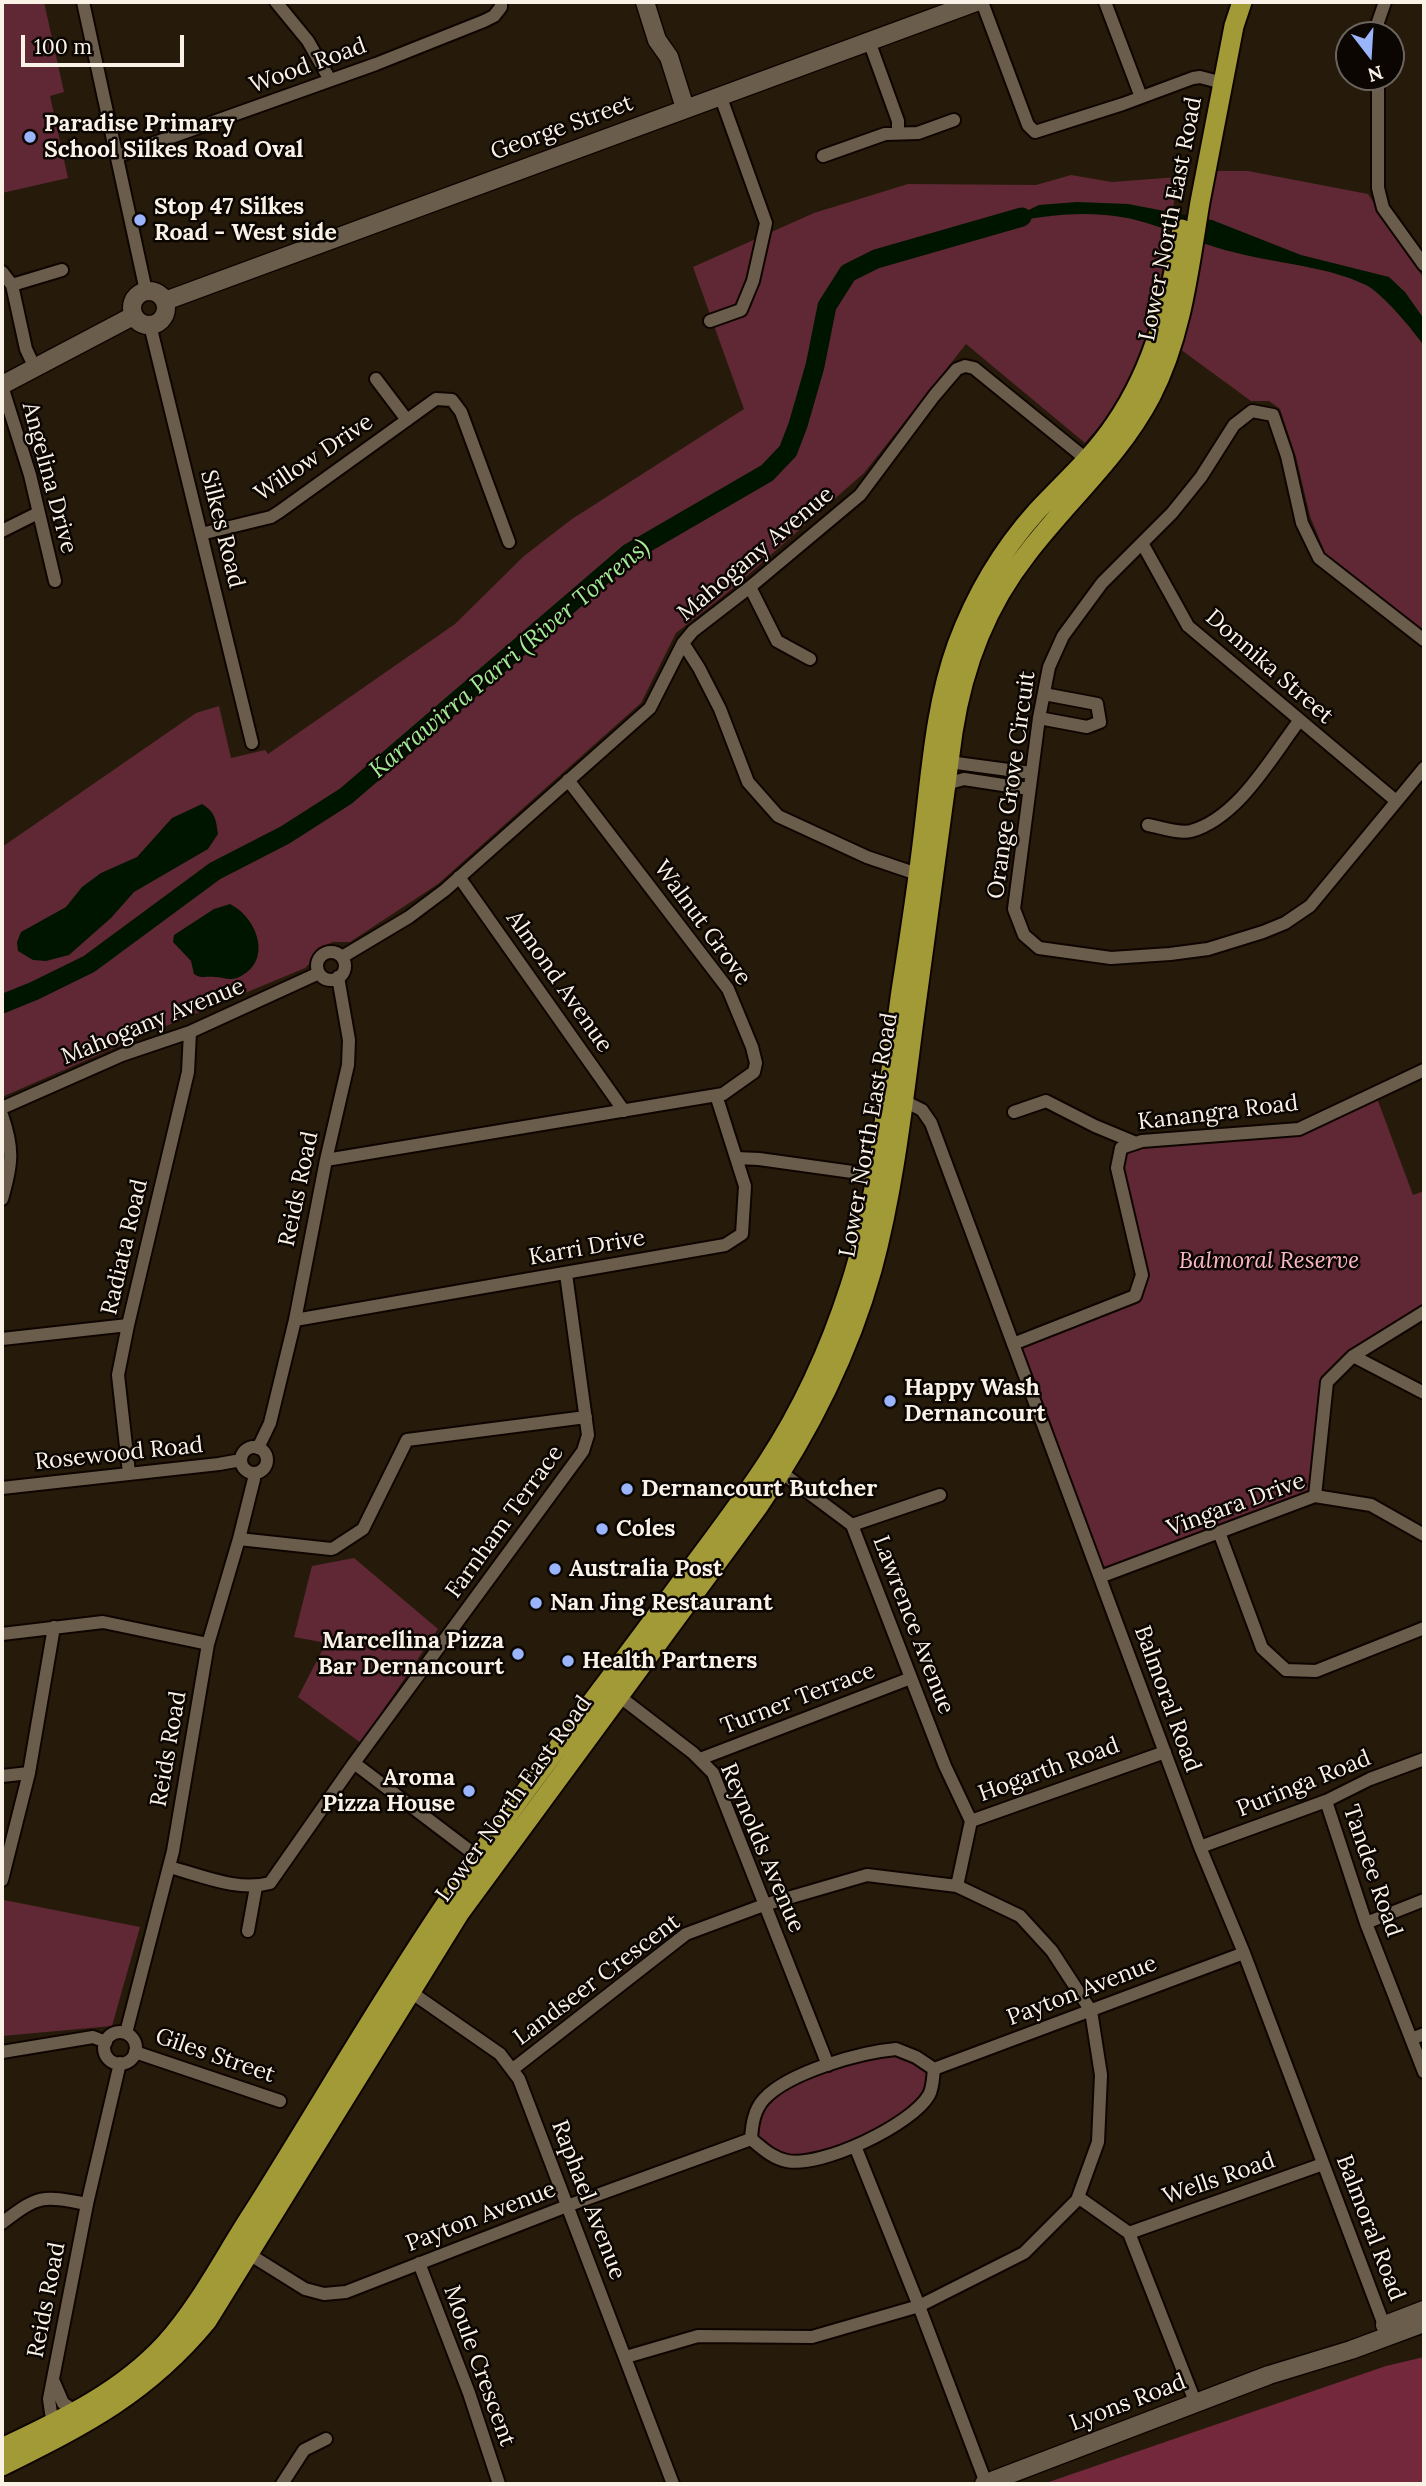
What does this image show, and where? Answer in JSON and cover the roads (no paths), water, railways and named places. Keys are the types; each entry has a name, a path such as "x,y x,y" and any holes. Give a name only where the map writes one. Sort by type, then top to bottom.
{"main road":[{"name":"Lower North East Road","path":"2,2448 57,2430 123,2401 166,2367 211,2315 241,2248 313,2118 485,1862 612,1691 781,1472 820,1404 852,1330 874,1260 883,1177 939,778 943,691 973,607 1019,533 1134,426 1157,384 1179,321 1181,274 1218,81 1228,2"},
{"name":"Lower North East Road","path":"1218,81 1242,2"},
{"name":"Lower North East Road","path":"939,778 949,762 957,708 967,667 993,605 1027,553 1093,466"},
{"name":"Lower North East Road","path":"612,1691 747,1494 797,1413 826,1352 848,1292 883,1177"},
{"name":"Lower North East Road","path":"2,2466 57,2430 76,2412 118,2386 161,2348 241,2248"}],"street":[{"path":"83,2 146,290"},
{"path":"276,2 308,41 330,80"},
{"name":"Wood Road","path":"118,156 484,21 494,16 502,7 501,2"},
{"path":"645,2 657,40 668,57 685,108"},
{"name":"George Street","path":"165,301 976,2"},
{"path":"982,2 1028,125 1035,132 1042,132 1196,77 1218,81"},
{"path":"1105,2 1141,97"},
{"path":"1378,21 1385,2"},
{"path":"869,41 898,121 898,132"},
{"path":"1378,91 1378,188 1383,208 1424,265"},
{"path":"710,321 741,310 753,281 766,223 720,95"},
{"path":"823,156 885,134 918,133 954,120"},
{"path":"12,285 62,270"},
{"path":"2,272 12,285 26,349 35,368"},
{"path":"146,290 157,292 165,301 165,314 150,326 142,324 133,316 134,299 146,290"},
{"path":"2,386 133,316"},
{"name":"Silkes Road","path":"150,326 252,743"},
{"name":"Mahogany Avenue","path":"342,957 409,917 459,877 650,708 683,643 694,631 860,495 957,369 965,366 974,368 1093,466"},
{"name":"Willow Drive","path":"376,379 407,420"},
{"name":"Angelina Drive","path":"2,386 22,445 55,581"},
{"name":"Willow Drive","path":"201,534 271,517 436,399 452,400 457,406 509,542"},
{"name":"Orange Grove Circuit","path":"1424,640 1319,558 1302,523 1287,456 1273,415 1252,411 1234,425 1201,477 1172,513 1102,583 1063,636 1049,667 1039,718 1014,909 1024,935 1039,948 1111,958 1208,949 1263,932 1285,923 1310,906 1424,768"},
{"path":"2,531 38,513"},
{"name":"Donnika Street","path":"1142,543 1188,626 1395,800"},
{"path":"750,587 777,641 810,659"},
{"path":"683,643 720,709 748,782 778,816 867,857 926,877"},
{"path":"1039,718 1087,727 1100,722 1097,704 1044,694"},
{"path":"1149,825 1188,832 1217,819 1238,800 1299,721"},
{"path":"949,762 1031,774"},
{"path":"939,778 1029,789"},
{"name":"Walnut Grove","path":"568,780 715,970 734,1000 756,1063 754,1072 720,1095"},
{"name":"Almond Avenue","path":"459,877 624,1111"},
{"path":"332,952 342,957 344,967 338,977 330,979 319,973 318,960 324,954 332,952"},
{"name":"Mahogany Avenue","path":"2,1108 122,1055 190,1032 319,973"},
{"name":"Reids Road","path":"258,1448 270,1423 295,1320 326,1160 348,1065 349,1040 338,977"},
{"name":"Radiata Road","path":"129,1473 118,1376 188,1072 190,1032"},
{"name":"Kanangra Road","path":"1013,1344 1135,1296 1142,1275 1117,1168 1121,1148 1136,1143 1299,1129 1424,1070"},
{"path":"326,1160 720,1095"},
{"name":"Karri Drive","path":"295,1320 725,1245 742,1234 745,1186 720,1095"},
{"name":"Balmoral Road","path":"896,1098 922,1110 931,1123 1164,1752 1244,1952 1386,2331"},
{"path":"1014,1112 1046,1101 1136,1143"},
{"path":"2,1115 9,1134 12,1156 2,1199"},
{"path":"736,1158 883,1177"},
{"name":"Farnham Terrace","path":"256,1887 270,1883 354,1763 583,1451 588,1435 566,1274"},
{"path":"1315,1496 1327,1382 1353,1356 1424,1312"},
{"path":"2,1339 128,1325"},
{"path":"1353,1356 1424,1393"},
{"path":"239,1539 331,1549 363,1530 407,1440 586,1417"},
{"path":"258,1448 265,1453 266,1464 262,1470 253,1473 246,1470 241,1460 247,1449 258,1448"},
{"name":"Rosewood Road","path":"2,1488 241,1460"},
{"name":"Lawrence Avenue","path":"781,1472 852,1525 945,1766 971,1821"},
{"name":"Reids Road","path":"125,2033 169,1867 208,1644 239,1539 254,1479 253,1473"},
{"path":"852,1525 940,1495"},
{"name":"Vingara Drive","path":"1100,1577 1315,1496 1371,1504 1424,1535"},
{"path":"1219,1532 1262,1648 1286,1670 1316,1671 1424,1628"},
{"path":"2,1634 103,1622 208,1644"},
{"path":"2,1880 29,1773 54,1627"},
{"name":"Turner Terrace","path":"700,1759 911,1678"},
{"name":"Reynolds Avenue","path":"612,1691 700,1759 713,1773 828,2065"},
{"name":"Hogarth Road","path":"957,1886 971,1821 1164,1752"},
{"name":"Puringa Road","path":"1200,1847 1326,1801 1370,1779 1424,1759"},
{"path":"354,1763 485,1862"},
{"path":"2,1776 29,1773"},
{"name":"Tandee Road","path":"1326,1801 1366,1923 1424,2072"},
{"path":"169,1867 236,1885 256,1887 248,1931"},
{"name":"Landseer Crescent","path":"513,2069 686,1934 764,1905 867,1875 957,1886 1020,1916 1052,1951 1091,2011 1101,2076 1098,2142 1078,2197 1024,2253 919,2306 812,2337 698,2336 626,2357"},
{"path":"1366,1923 1424,1900"},
{"name":"Payton Avenue","path":"934,2069 1244,1952"},
{"name":"Raphael Avenue","path":"403,1986 500,2054 513,2069 525,2091 673,2484"},
{"path":"125,2033 135,2041 135,2052 131,2059 120,2063 106,2055 106,2042 114,2034 125,2033"},
{"path":"1411,2039 1424,2034"},
{"path":"2,2052 93,2037 106,2042"},
{"path":"896,2049 916,2057 934,2069 931,2093 918,2110 899,2124 855,2146 811,2160 789,2161 769,2154 751,2139 752,2119 763,2100 782,2084 828,2065 874,2051 896,2049"},
{"name":"Giles Street","path":"135,2052 280,2101"},
{"name":"Reids Road","path":"57,2430 49,2399 87,2204 120,2063"},
{"name":"Payton Avenue","path":"241,2248 306,2288 324,2294 346,2292 567,2206 751,2139"},
{"path":"855,2146 919,2306 985,2484"},
{"name":"Wells Road","path":"1129,2233 1323,2164"},
{"path":"1078,2197 1129,2233 1196,2403"},
{"path":"2,2223 24,2206 40,2199 87,2204"},
{"name":"Moule Crescent","path":"419,2263 469,2393 499,2484"},
{"name":"Lyons Road","path":"1386,2331 1424,2309"},
{"name":"Lyons Road","path":"985,2484 1386,2331 1424,2323"},
{"name":"Reids Road","path":"53,2380 63,2403 76,2412"},
{"path":"282,2484 304,2450 326,2438"}],"waterway":[{"name":"Karrawirra Parri (River Torrens)","path":"2,1004 89,964 215,871 285,835 346,796 629,553 767,473 788,451 815,366 827,306 848,273 876,259 1022,217"}],"place":[{"name":"Paradise Primary School Silkes Road Oval","path":"30,137"},
{"name":"Stop 47 Silkes Road - West side","path":"140,220"},
{"name":"Happy Wash Dernancourt","path":"890,1401"},
{"name":"Dernancourt Butcher","path":"627,1489"},
{"name":"Coles","path":"602,1529"},
{"name":"Australia Post","path":"555,1569"},
{"name":"Nan Jing Restaurant","path":"536,1603"},
{"name":"Marcellina Pizza Bar Dernancourt","path":"518,1654"},
{"name":"Health Partners","path":"568,1661"},
{"name":"Aroma Pizza House","path":"469,1791"}],"park label":[{"name":"Balmoral Reserve","path":"1269,1261"}]}
